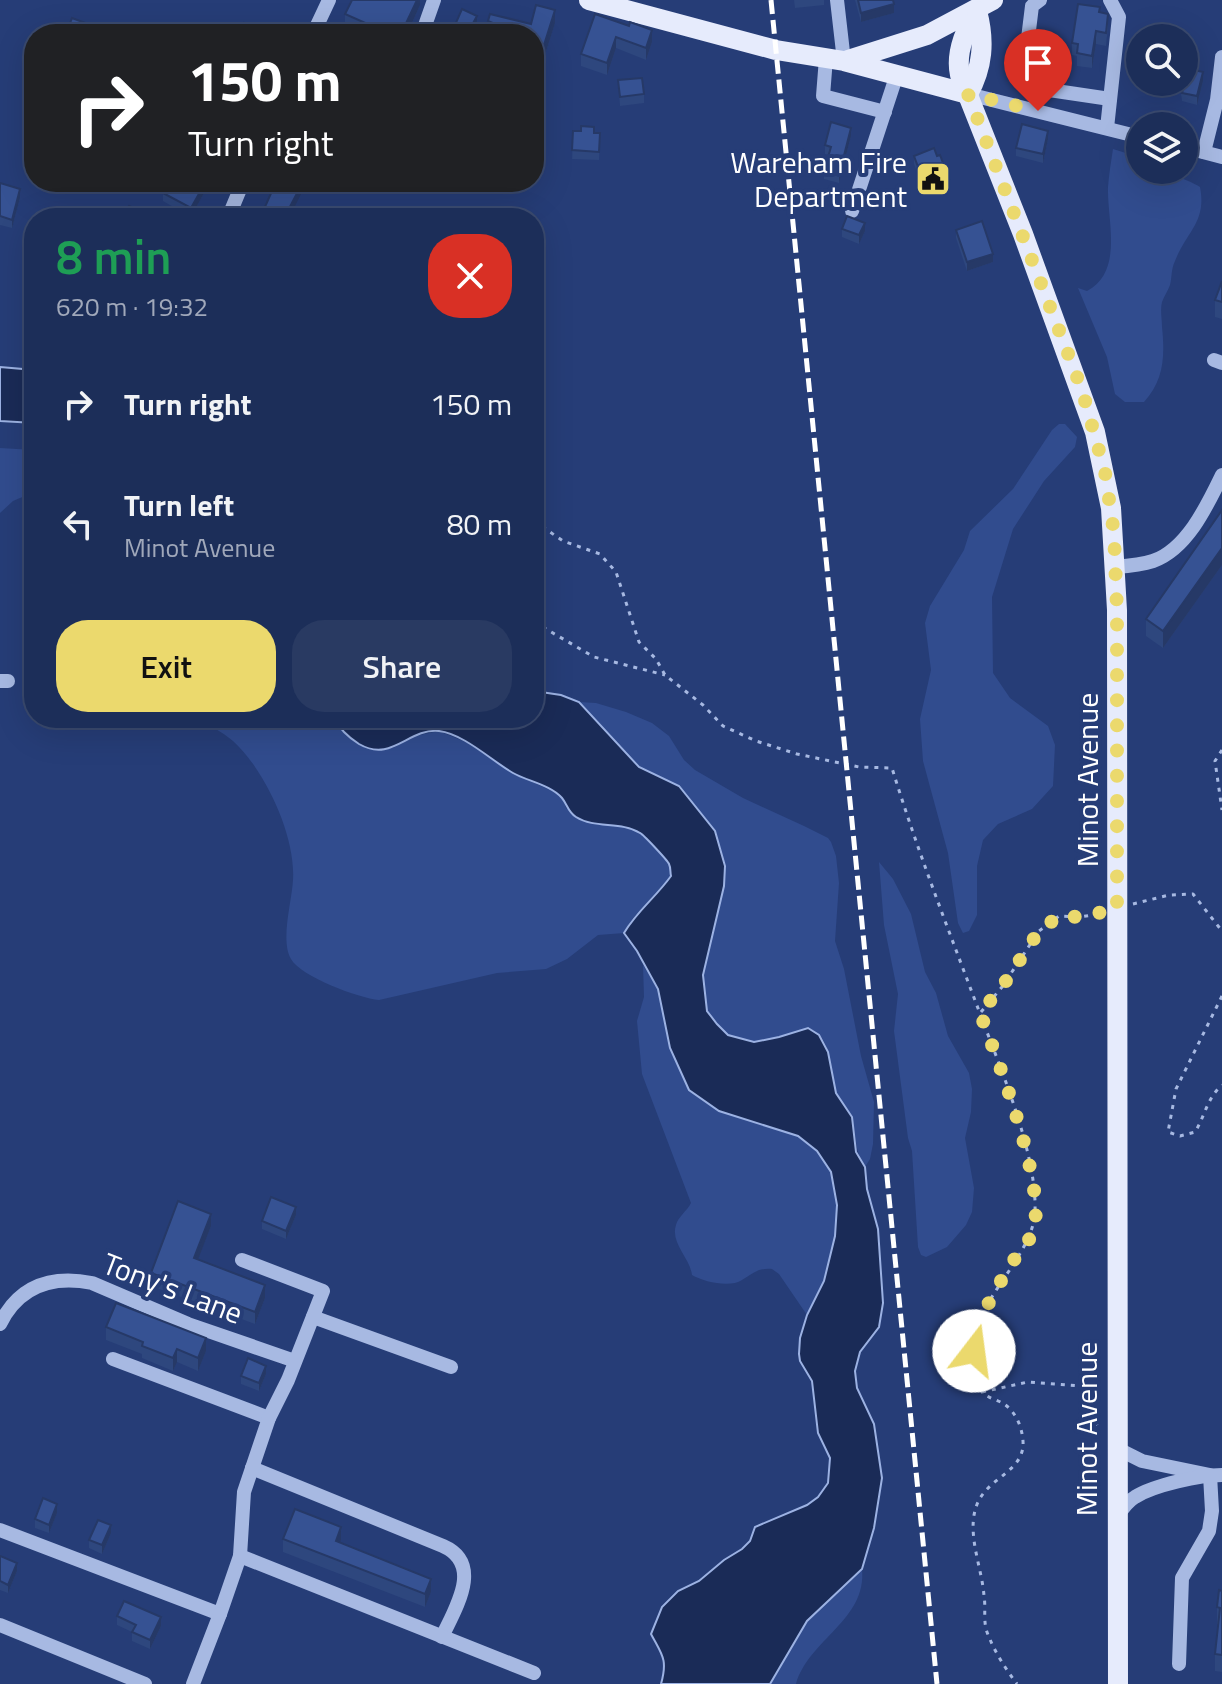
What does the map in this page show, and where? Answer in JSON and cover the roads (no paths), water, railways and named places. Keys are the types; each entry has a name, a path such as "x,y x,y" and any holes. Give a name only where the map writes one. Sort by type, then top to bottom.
{"main road":[{"path":"589,0 776,50 897,74 968,94 980,74 985,5"},
{"path":"835,60 909,42 985,5"},
{"name":"Minot Avenue","path":"968,94 1086,400 1105,472 1113,520 1118,1684"}],"street":[{"path":"318,24 329,0"},
{"path":"426,24 434,0"},
{"path":"837,0 835,60 823,96 885,112"},
{"path":"1040,0 1032,6 1023,79 1029,87 1110,99"},
{"path":"1107,128 1119,17 1110,0"},
{"path":"1204,152 1217,100 1222,57"},
{"path":"852,211 897,74"},
{"path":"968,94 1126,133"},
{"path":"1198,150 1222,157"},
{"path":"1115,567 1151,562 1175,548 1194,526 1222,475"},
{"path":"193,1684 240,1556 244,1492 269,1418 323,1291 242,1260"},
{"name":"Tony's Lane","path":"0,1324 11,1304 23,1293 56,1281 77,1280 92,1283 188,1324 295,1361"},
{"path":"313,1317 451,1367"},
{"path":"113,1359 269,1418"},
{"path":"1116,1444 1142,1461 1216,1475"},
{"path":"252,1468 443,1546 459,1556 463,1563 464,1582 442,1637"},
{"path":"1116,1517 1141,1493 1216,1475"},
{"path":"1179,1664 1182,1578 1209,1531 1216,1475"},
{"path":"0,1530 220,1614"},
{"path":"240,1556 534,1673"},
{"path":"0,1625 145,1684"}],"railway":[{"path":"771,0 937,1684"}],"place":[{"name":"Wareham Fire Department","path":"933,179"}]}
